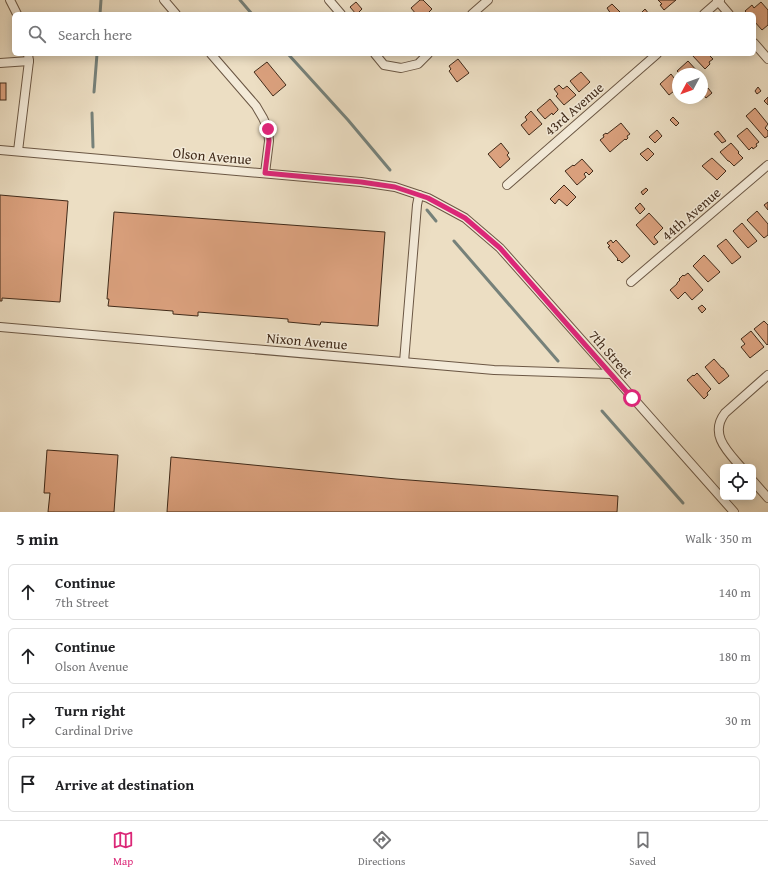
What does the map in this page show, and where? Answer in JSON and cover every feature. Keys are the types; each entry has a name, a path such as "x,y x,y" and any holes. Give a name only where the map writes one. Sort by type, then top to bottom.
{"street":[{"path":"10,0 16,12"},
{"path":"164,0 174,12"},
{"path":"329,0 339,12"},
{"path":"474,12 488,0"},
{"path":"706,12 718,0 727,12"},
{"path":"756,45 768,59"},
{"path":"213,56 256,106 268,129 269,141 265,173"},
{"path":"377,56 384,64 401,68 418,64 426,56"},
{"name":"43rd Avenue","path":"507,185 655,56"},
{"path":"0,63 28,58 18,151"},
{"name":"Olson Avenue","path":"0,150 265,173 361,182 395,187 419,194 465,218 500,248"},
{"name":"44th Avenue","path":"631,282 768,165"},
{"path":"404,362 419,194"},
{"name":"7th Street","path":"500,248 734,512"},
{"name":"Nixon Avenue","path":"0,327 494,370 611,374"},
{"path":"738,464 722,444 719,438 718,424 725,413 768,375"},
{"path":"756,484 768,498"}],"building":[{"path":"420,0 423,0 432,9 429,12 414,12 411,8"},
{"path":"658,0 676,0 664,10 660,5 662,4"},
{"path":"356,2 362,9 359,12 354,12 350,7"},
{"path":"761,2 768,10 768,25 762,30 756,23 756,12 745,11 752,5 754,8"},
{"path":"612,4 620,12 610,12 607,8"},
{"path":"693,56 710,56 713,59 709,62 710,64 704,68"},
{"path":"458,59 469,73 457,82 449,71 451,69 449,66"},
{"path":"688,61 694,68 680,68"},
{"path":"267,62 286,85 273,96 254,72"},
{"path":"581,72 590,82 579,92 570,81"},
{"path":"671,74 672,93 669,95 660,84"},
{"path":"0,83 6,83 6,100 0,100"},
{"path":"559,85 563,89 567,86 576,95 564,105 556,96 558,94 554,89"},
{"path":"758,87 761,91 757,94 755,91"},
{"path":"708,88 712,93 708,96"},
{"path":"768,97 768,105 764,101"},
{"path":"550,99 558,110 553,115 552,113 545,119 537,110"},
{"path":"755,108 768,124 765,128 768,131 768,136 765,138 746,116"},
{"path":"531,111 542,124 529,135 521,125 527,120 525,117"},
{"path":"673,117 679,123 676,126 670,120"},
{"path":"621,123 630,134 627,136 628,138 626,140 625,139 610,152 600,140 604,137 603,135 606,133 607,134"},
{"path":"747,128 759,142 756,144 757,146 753,149 752,147 749,150 737,136"},
{"path":"657,130 662,136 655,143 649,137"},
{"path":"718,131 726,141 722,143 714,134"},
{"path":"501,143 509,153 507,155 510,159 500,168 488,154"},
{"path":"731,143 743,158 734,166 720,152"},
{"path":"648,148 654,154 647,161 640,154"},
{"path":"712,158 726,171 717,180 702,166"},
{"path":"582,159 593,171 589,175 586,172 584,174 586,177 577,185 565,171"},
{"path":"564,185 576,197 567,206 559,199 555,204 550,199"},
{"path":"646,188 648,190 643,195 641,192"},
{"path":"0,195 68,201 60,302 2,298 2,301 0,301"},
{"path":"768,202 768,210 764,205"},
{"path":"640,203 645,209 640,214 635,208"},
{"path":"757,211 768,224 768,235 764,238 747,220"},
{"path":"114,212 385,232 378,326 321,322 320,325 288,322 288,319 198,312 198,316 173,314 173,311 108,306 109,299 107,299"},
{"path":"649,213 663,228 654,237 658,242 654,245 636,225"},
{"path":"742,223 757,241 748,248 733,231"},
{"path":"726,239 741,257 732,264 717,246"},
{"path":"611,240 613,243 616,240 630,256 622,263 617,260 618,259 608,247 610,246 607,243"},
{"path":"704,255 720,272 708,282 693,266"},
{"path":"688,273 703,290 692,300 685,292 678,299 670,290 677,284 683,275 684,276"},
{"path":"702,305 706,309 702,313 698,308"},
{"path":"764,321 768,325 767,345 754,329"},
{"path":"751,331 764,347 750,358 741,347 745,344 741,339"},
{"path":"714,359 729,376 719,384 705,367"},
{"path":"697,373 711,389 704,399 687,380"},
{"path":"47,450 118,455 114,512 48,512 50,493 44,493"},
{"path":"171,457 396,479 618,496 617,512 167,512"}],"waterway":[{"path":"100,12 101,0"},
{"path":"240,0 250,12"},
{"path":"94,92 97,56"},
{"path":"290,56 348,120 390,170"},
{"path":"92,113 93,147"},
{"path":"427,210 436,221"},
{"path":"454,241 558,361"},
{"path":"602,411 683,503"}],"route":[{"path":"268,129 269,141 265,173 361,182 395,187 428,198 465,218 500,248 632,398"}]}
